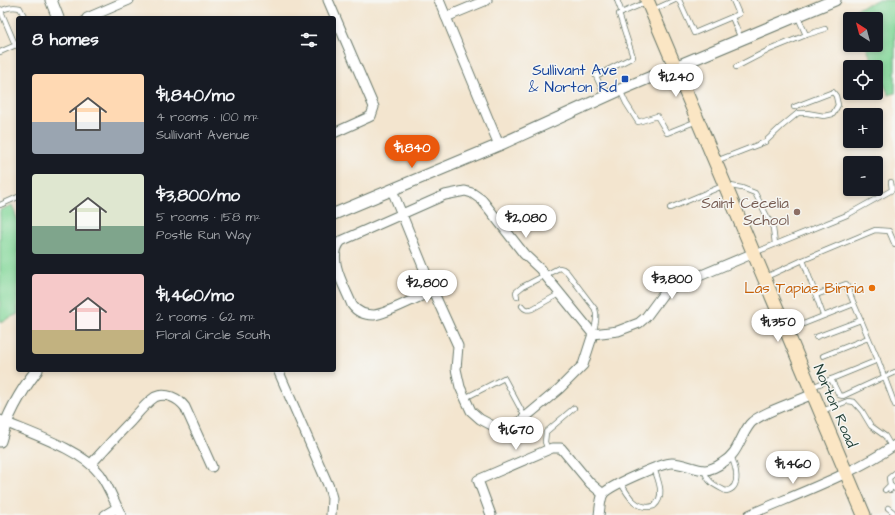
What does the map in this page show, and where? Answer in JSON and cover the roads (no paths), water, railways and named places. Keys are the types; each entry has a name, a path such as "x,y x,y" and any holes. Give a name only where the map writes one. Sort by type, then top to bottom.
{"main road":[{"name":"Norton Road","path":"649,4 864,515"}],"street":[{"path":"51,0 57,16"},
{"path":"92,16 129,0"},
{"path":"328,0 334,16"},
{"path":"439,0 499,145"},
{"path":"446,17 488,0"},
{"path":"336,213 499,145 620,90 835,0"},
{"path":"336,22 373,104 373,112 367,118 336,132"},
{"path":"392,190 433,291 458,346 456,369 460,387 471,411 480,419 499,429 509,428 516,425 559,389 582,365 593,334"},
{"path":"336,249 341,241 445,195 465,191 472,193 482,200 524,254 545,275 593,334"},
{"path":"593,334 618,331 639,323 646,317 666,290 754,253"},
{"path":"336,266 352,305 356,310 368,314 376,315 433,291"},
{"path":"0,441 3,421 36,372"},
{"path":"279,372 329,487 332,498 331,515"},
{"path":"599,515 603,494 610,488 670,462 680,463 705,470 722,463 736,450 751,423 759,416 812,391"},
{"path":"91,464 145,406 155,397 162,396 175,398 181,401 212,467"},
{"path":"3,421 70,450 91,464 105,483 119,511 105,515"},
{"path":"749,515 768,511 846,473 893,446"},
{"path":"491,515 478,480 548,450 561,448 590,483 603,494"}],"lane":[{"path":"617,0 622,12"},
{"path":"606,97 596,76 633,57 619,14 649,4 675,0"},
{"path":"679,0 694,33 739,14 733,0"},
{"path":"16,44 0,10 9,7 20,8 24,16"},
{"path":"798,15 806,35"},
{"path":"732,17 741,39"},
{"path":"736,67 769,50 825,29"},
{"path":"0,52 16,46"},
{"path":"620,90 638,122 657,116 667,133 698,120"},
{"path":"715,161 765,142 798,113 824,116 833,114 838,105 836,96 833,92 794,107"},
{"path":"754,253 847,215 892,190 891,182"},
{"path":"670,208 725,185 742,188 755,193 772,228 775,244"},
{"path":"0,205 16,198"},
{"path":"764,278 802,260 875,230 889,231 895,245"},
{"path":"802,260 823,315"},
{"path":"517,297 516,292 518,289 559,268 567,272 595,309 596,320 593,334"},
{"path":"816,295 846,284 895,405"},
{"path":"522,306 527,310 532,309 559,294"},
{"path":"786,330 854,304"},
{"path":"816,337 861,320"},
{"path":"823,356 868,338"},
{"path":"812,391 831,379 878,360"},
{"path":"831,379 839,395 843,396 895,372"},
{"path":"465,398 504,378 525,417"},
{"path":"821,412 848,401 854,402 862,411 871,426 885,436 893,446"},
{"path":"548,450 545,442 546,432 574,408"},
{"path":"705,470 706,475 712,484 726,492 728,491 734,486 736,475 731,456"},
{"path":"621,483 627,495 636,503 643,507 654,506 660,493 660,485 654,468"},
{"path":"890,488 889,478 895,473"}],"place":[{"name":"Sullivant Ave & Norton Rd","path":"625,79"},
{"name":"Saint Cecelia School","path":"797,212"},
{"name":"Las Tapias Birria","path":"872,288"}]}
